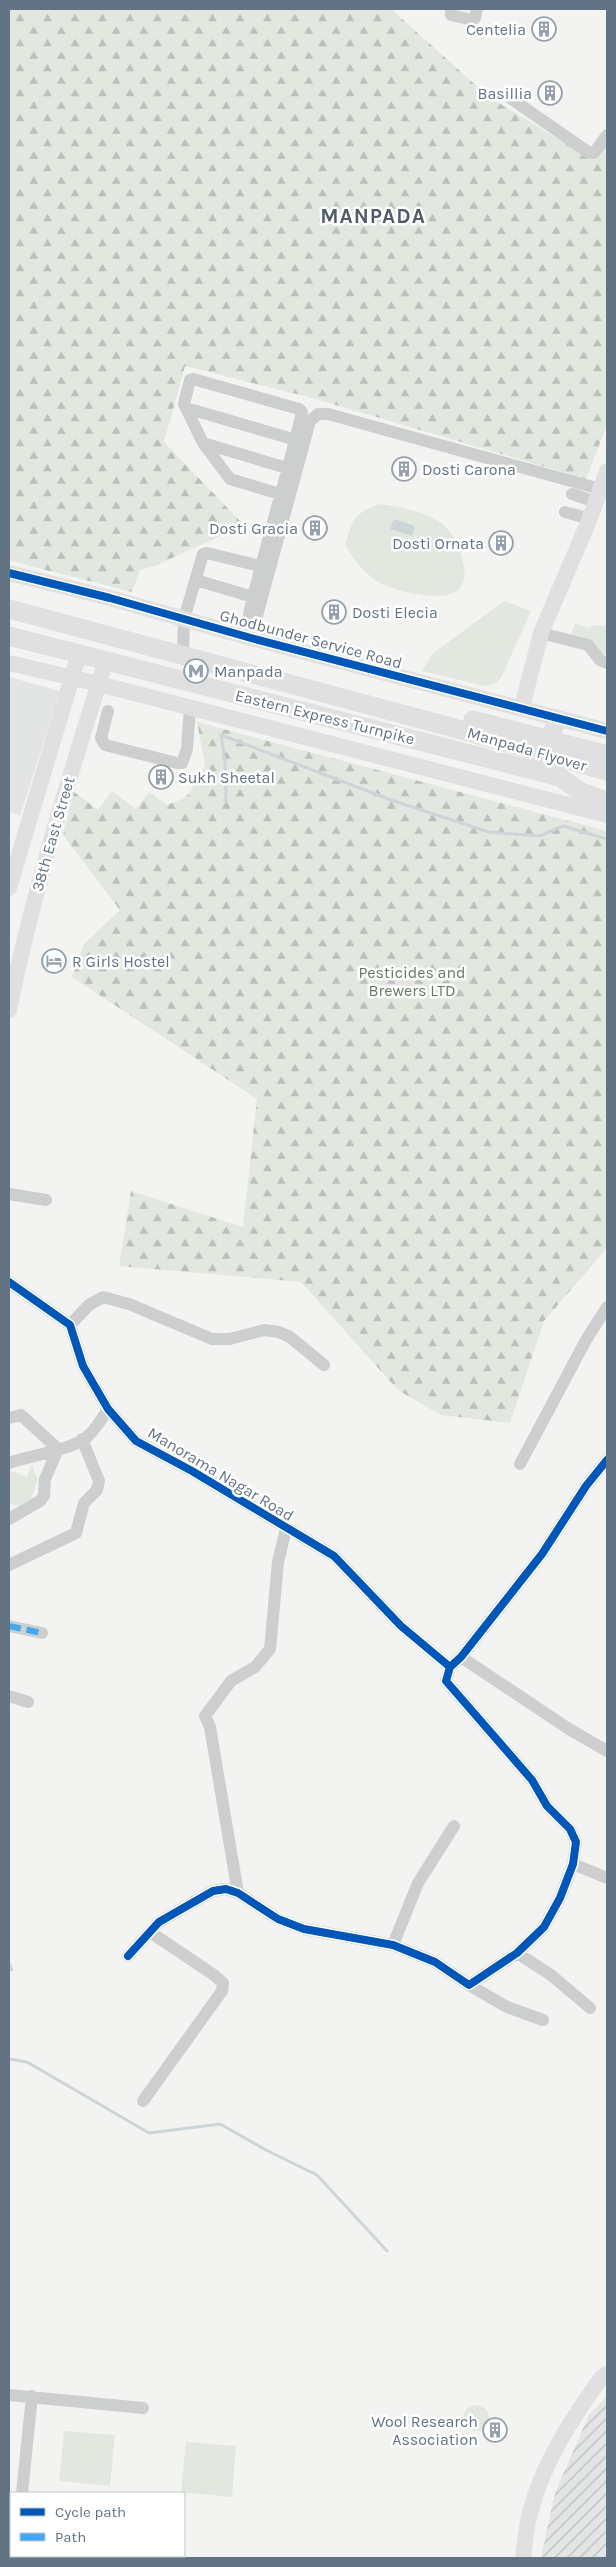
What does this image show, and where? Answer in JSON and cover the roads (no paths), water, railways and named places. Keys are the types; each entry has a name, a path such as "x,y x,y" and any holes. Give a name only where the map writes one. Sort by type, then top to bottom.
{"main road":[{"name":"Eastern Express Turnpike","path":"9,608 447,726"},
{"name":"Eastern Express Turnpike","path":"9,636 560,777 581,792 607,801"},
{"path":"447,726 470,719 607,755"},
{"path":"550,740 557,719"},
{"name":"Manpada Flyover","path":"447,726 595,772 607,783"},
{"name":"Manpada Flyover","path":"560,777 595,772"}],"street":[{"path":"451,9 451,15 472,20 475,18 477,9"},
{"path":"506,95 588,152 594,153 607,135"},
{"path":"247,637 260,566 296,440 302,412 193,379 190,380 184,404 203,443 230,480 280,494"},
{"path":"186,408 296,440"},
{"path":"247,637 310,421 318,414 328,414 598,495"},
{"path":"203,443 287,468"},
{"path":"522,707 540,633 590,519 607,471"},
{"path":"572,494 598,495"},
{"path":"565,512 590,519"},
{"path":"183,654 184,619 204,554 260,566"},
{"name":"Ghodbunder Service Road","path":"9,573 110,598 247,637 522,707 557,719 607,731"},
{"path":"196,580 253,597"},
{"path":"540,633 588,645 600,660 607,663"},
{"name":"38th East Street","path":"9,881 80,654"},
{"name":"38th East Street","path":"9,1010 19,960 55,821 106,660"},
{"path":"9,663 190,707 607,815"},
{"path":"108,711 101,738 105,746 182,763 187,749 190,707"},
{"path":"31,814 55,821"},
{"path":"9,1194 46,1200"},
{"path":"10,1286 70,1325 89,1304 103,1296 129,1304 212,1339 230,1339 264,1330 279,1332 290,1337 324,1365"},
{"path":"520,1464 586,1340 607,1307"},
{"name":"Manorama Nagar Road","path":"70,1325 83,1366 108,1409 136,1441 192,1471 334,1556 401,1626 450,1667"},
{"path":"9,1463 82,1440 96,1428 108,1409"},
{"path":"9,1418 21,1415 58,1449"},
{"path":"9,1565 76,1533 84,1503 97,1490 99,1481 82,1440"},
{"path":"9,1519 40,1501 44,1496 45,1479 58,1449"},
{"path":"469,1985 517,1953 544,1927 560,1898 572,1864 576,1842 570,1829 547,1806 532,1780 446,1681 450,1667 461,1657 542,1554 586,1486 607,1460"},
{"path":"238,1893 210,1727 205,1716 231,1681 255,1666 270,1649 278,1562 286,1529"},
{"path":"9,1626 42,1634"},
{"path":"461,1657 607,1751"},
{"path":"9,1696 28,1702"},
{"path":"394,1946 418,1883 454,1826"},
{"path":"572,1864 607,1875"},
{"path":"128,1956 159,1922 213,1891 226,1890 238,1893 278,1919 304,1929 394,1946 436,1962 469,1985 507,2007 544,2020"},
{"path":"143,2101 222,1991 223,1984 214,1975 150,1932"},
{"path":"517,1953 551,1975 590,2008"},
{"path":"522,2558 530,2512 554,2450 574,2416 607,2374"},
{"path":"9,2395 143,2408"},
{"path":"22,2492 32,2396"}],"waterway":[{"path":"226,801 225,761 221,735 391,800 489,832 540,836 563,826 607,839"},
{"path":"9,1963 12,1970"},
{"path":"9,2059 27,2062 149,2133 220,2124 266,2150 317,2175 387,2251"}],"place":[{"name":"Centelia","path":"544,29"},
{"name":"Basillia","path":"550,93"},
{"name":"Dosti Carona","path":"404,469"},
{"name":"Dosti Gracia","path":"315,528"},
{"name":"Dosti Ornata","path":"501,543"},
{"name":"Dosti Elecia","path":"334,612"},
{"name":"Manpada","path":"196,671"},
{"name":"Sukh Sheetal","path":"161,777"},
{"name":"R Girls Hostel","path":"54,961"},
{"name":"Wool Research Association","path":"495,2430"}],"district":[{"name":"MANPADA","path":"373,216"}],"park label":[{"name":"Pesticides and Brewers LTD","path":"412,981"}]}
